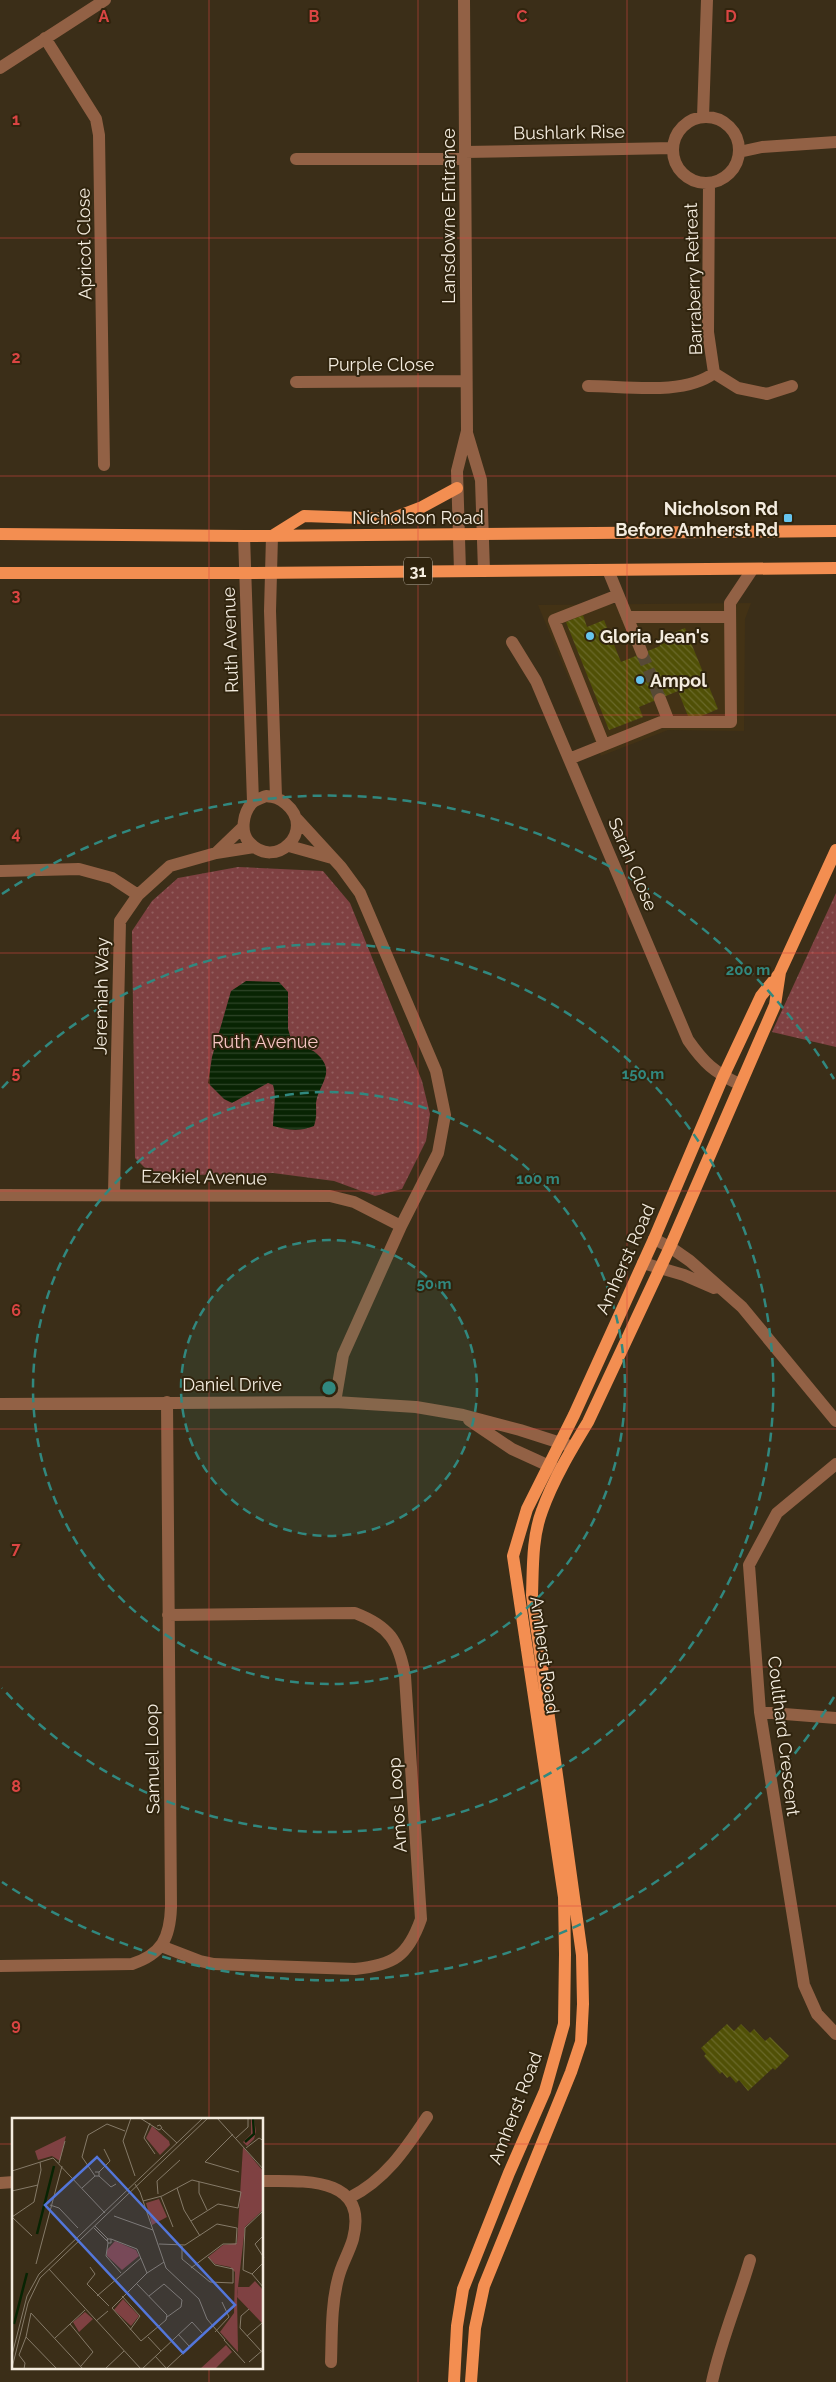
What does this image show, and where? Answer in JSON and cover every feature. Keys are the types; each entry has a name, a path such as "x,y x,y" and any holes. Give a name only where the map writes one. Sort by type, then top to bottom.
{"main road":[{"path":"272,536 304,516 391,519 422,507 457,488"},
{"name":"Nicholson Road","path":"0,534 272,536 836,531"},
{"name":"31","path":"0,573 271,573 836,568"},
{"name":"Amherst Road","path":"454,2382 457,2326 463,2289 509,2173 545,2090 564,2024 566,1954 564,1897 513,1556 526,1509 574,1415 654,1239 723,1077 761,996 780,972 836,850"},
{"name":"Amherst Road","path":"471,2382 476,2328 484,2286 571,2072 581,2042 583,2004 582,1955 532,1595 535,1542 542,1512 573,1447 588,1422 660,1268 774,1005 780,972"}],"street":[{"path":"0,68 104,0"},
{"name":"Lansdowne Entrance","path":"460,571 457,471 466,431 464,0"},
{"path":"703,117 707,0"},
{"name":"Apricot Close","path":"45,38 96,119 99,135 104,465"},
{"path":"673,148 676,136 682,127 692,120 703,117 715,118 726,124 734,132 739,152 762,147 836,142"},
{"name":"Bushlark Rise","path":"296,159 673,148"},
{"name":"Barraberry Retreat","path":"673,148 674,159 683,173 697,182 709,184 722,180 731,173 737,163 739,152"},
{"name":"Barraberry Retreat","path":"709,184 708,332 714,373 738,388 767,394 792,386"},
{"name":"Barraberry Retreat","path":"588,386 679,387 704,381 714,373"},
{"name":"Purple Close","path":"296,382 466,381"},
{"name":"Lansdowne Entrance","path":"466,431 480,480 484,535 484,571"},
{"name":"Ruth Avenue","path":"243,827 246,813 253,802 244,536"},
{"path":"272,536 270,611 276,796"},
{"path":"608,570 642,653"},
{"path":"569,759 661,722 731,722 730,603 752,570"},
{"path":"604,745 554,620 618,595"},
{"path":"627,617 730,617"},
{"name":"Sarah Close","path":"512,642 536,681 688,1040 702,1060 723,1077 739,1084"},
{"path":"660,699 670,722"},
{"path":"253,802 266,796 276,796 291,808 297,819 360,893 436,1071 445,1115 438,1153 343,1354 335,1402"},
{"path":"243,827 246,838 254,847 263,852 272,853 289,846 296,835 297,819"},
{"name":"Jeremiah Way","path":"216,853 243,827"},
{"path":"289,846 332,858"},
{"name":"Jeremiah Way","path":"114,1194 120,921 138,895 170,866 216,853 254,847"},
{"path":"1,871 79,869 112,878 138,895"},
{"name":"Ezekiel Avenue","path":"0,1195 330,1196 354,1202 402,1226"},
{"path":"654,1239 670,1246 690,1261 742,1306 836,1422"},
{"path":"643,1263 684,1275 725,1293"},
{"name":"Samuel Loop","path":"161,1946 170,1924 171,1907 167,1402"},
{"name":"Daniel Drive","path":"0,1404 335,1402 416,1407 463,1415 520,1430 573,1447"},
{"name":"Daniel Drive","path":"463,1415 512,1449 562,1471"},
{"name":"Coulthard Crescent","path":"836,1464 777,1513 749,1566 760,1712 804,1985 817,2014 836,2034"},
{"name":"Amos Loop","path":"161,1946 200,1961 214,1964 363,1969 378,1967 394,1960 406,1950 415,1936 421,1919 405,1676 401,1653 392,1637 370,1619 355,1613 168,1616"},
{"path":"760,1712 836,1718"},
{"path":"0,1966 132,1964 146,1960 161,1946"},
{"path":"349,2198 365,2190 390,2169 427,2117"},
{"path":"264,2181 310,2181 330,2185 349,2198 356,2219 353,2240 338,2276 332,2304 331,2362"},
{"path":"712,2382 718,2353 736,2306 750,2260"}],"shaded area":[{"path":"751,603 745,619 744,731 668,730 601,756 538,605"},
{"path":"246,981 279,982 288,992 288,1029 292,1042 314,1051 326,1066 325,1078 317,1096 314,1126 294,1130 273,1126 275,1100 273,1085 268,1083 232,1103 224,1099 208,1083 212,1057 231,991"}],"green space":[{"name":"Ruth Avenue","path":"238,867 323,871 350,903 422,1081 430,1114 426,1141 402,1189 375,1196 334,1181 273,1173 153,1176 135,1158 132,931 152,901 178,878"},
{"path":"836,893 836,1047 772,1032"}],"building":[{"path":"583,615 587,627 604,620 621,662 660,646 657,639 685,628 718,709 690,721 678,691 639,707 643,717 609,730 566,622"},
{"path":"727,2024 734,2031 741,2024 750,2033 754,2029 765,2041 770,2037 789,2056 775,2070 773,2068 748,2091 739,2080 736,2083 730,2076 727,2078 722,2072 720,2074 704,2056 706,2054 701,2048"}],"tunnel":[{"path":"642,653 660,699"}],"place":[{"name":"Nicholson Rd Before Amherst Rd","path":"788,518"},
{"name":"Gloria Jean's","path":"590,636"},
{"name":"Ampol","path":"640,680"}]}
